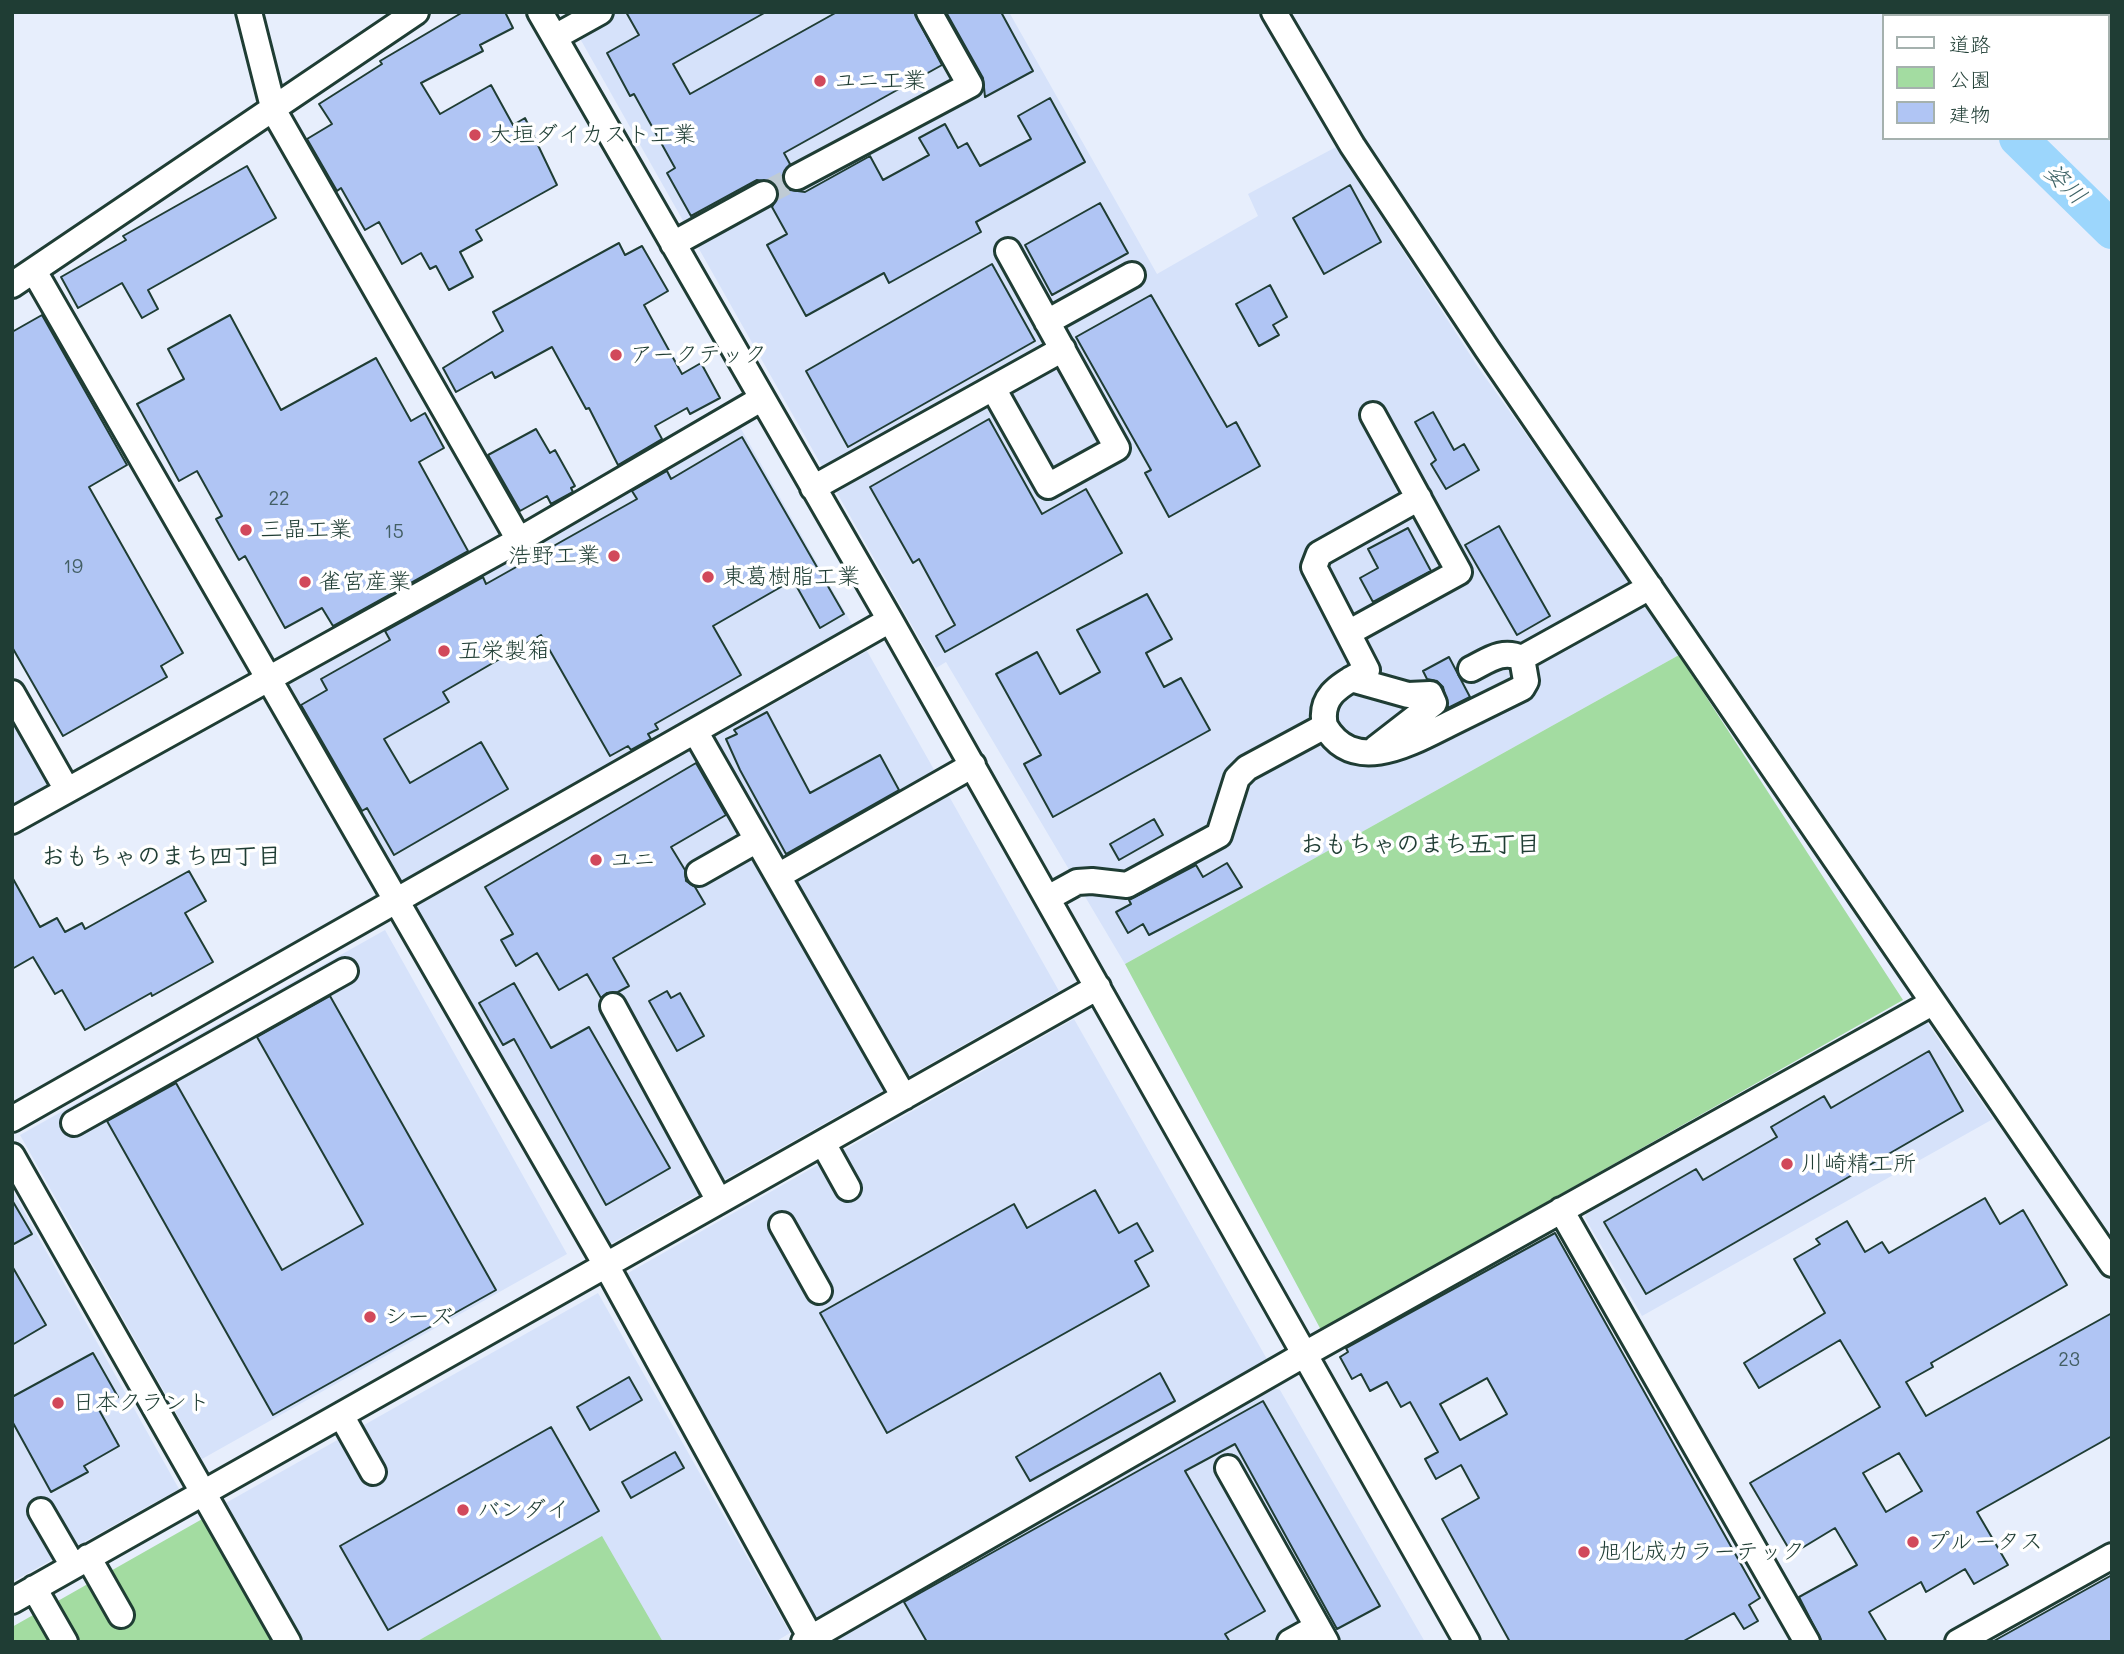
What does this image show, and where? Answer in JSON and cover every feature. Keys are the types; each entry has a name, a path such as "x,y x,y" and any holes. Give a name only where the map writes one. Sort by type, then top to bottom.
{"street":[{"path":"249,12 274,111 519,540"},
{"path":"12,285 274,111 416,12"},
{"path":"540,12 890,620 1467,1642"},
{"path":"555,37 600,12"},
{"path":"797,177 970,85 929,12"},
{"path":"1274,12 1352,145 1932,1003 2112,1264"},
{"path":"673,244 764,194"},
{"path":"993,388 1048,486 1117,447 1008,251"},
{"path":"34,271 606,1265 809,1641 1305,1354 1932,1003"},
{"path":"1047,322 1132,275"},
{"path":"813,488 1063,349"},
{"path":"12,821 519,540 761,399"},
{"path":"1348,633 1459,572 1373,415"},
{"path":"1419,498 1319,554 1314,562 1314,568 1367,670 1335,689 1325,701 1322,714 1331,737 1350,750 1371,752 1398,749 1522,688 1526,681 1526,667 1521,658"},
{"path":"1471,669 1502,654 1521,658 1650,587"},
{"path":"12,1119 890,620"},
{"path":"1351,679 1408,695 1430,694 1434,703 1371,752"},
{"path":"12,693 67,790"},
{"path":"1048,898 1077,882 1128,885 1219,835 1237,778 1247,768 1325,726"},
{"path":"695,731 904,1097"},
{"path":"778,876 972,765"},
{"path":"699,873 757,840"},
{"path":"74,1123 345,971"},
{"path":"12,1601 1098,987"},
{"path":"613,1006 719,1201"},
{"path":"823,1143 848,1188"},
{"path":"12,1156 288,1642"},
{"path":"1562,1210 1808,1642"},
{"path":"782,1225 820,1291"},
{"path":"341,1415 373,1472"},
{"path":"1228,1468 1321,1634 1290,1642"},
{"path":"41,1511 121,1615"},
{"path":"1958,1642 2112,1556"},
{"path":"34,1588 65,1642"}],"shaded area":[{"path":"565,12 1009,12 1157,274 1258,216 1248,194 1336,147 1478,367 1639,593 1679,655 1125,964 946,662 936,668"},
{"path":"740,427 853,626 397,885 284,687"},
{"name":"ユニ","path":"867,651 1059,991 607,1246 415,907"},
{"path":"12,712 56,789 12,814"},
{"name":"シーズ","path":"385,930 567,1254 202,1459 20,1135"},
{"name":"川崎精工所","path":"1924,1018 1993,1119 1642,1316 1585,1218 1587,1210"},
{"path":"1074,1019 1268,1361 815,1618 621,1277"},
{"path":"12,1190 179,1489 12,1582"},
{"path":"598,1293 790,1633 775,1642 302,1642 224,1504"},
{"path":"1269,1387 1280,1390 1425,1642 827,1642"}],"green space":[{"path":"1679,655 1903,1000 1321,1330 1125,964"},
{"path":"204,1518 276,1642 12,1642 12,1627"},
{"path":"602,1536 663,1642 416,1642"}],"building":[{"path":"463,12 505,12 513,28 480,45 483,51 421,83 440,114 491,85 513,125 525,118 557,185 476,230 482,240 460,252 473,277 449,290 436,266 430,269 421,253 402,264 379,222 365,230 341,188 337,191 307,139 332,124 319,104 382,64 380,61"},
{"path":"626,12 766,12 673,64 690,94 837,12 914,12 942,65 784,153 790,164 782,177 790,190 805,192 870,156 883,180 929,155 919,138 945,124 958,148 967,143 980,166 1031,139 1018,116 1050,98 1085,162 976,222 981,232 889,283 884,273 806,316 767,245 787,234 772,207 779,194 772,182 757,180 691,216 667,173 675,168 634,94 630,96 607,53 639,35"},
{"path":"946,12 1001,12 1033,71 985,97 983,78"},
{"path":"247,166 276,218 148,290 158,309 142,318 122,283 78,308 61,277 126,240 123,236"},
{"path":"1350,185 1381,242 1324,274 1293,218"},
{"path":"1100,203 1128,253 1052,295 1025,245"},
{"path":"619,243 625,255 642,246 668,291 644,305 682,374 701,363 720,398 690,414 687,408 655,426 662,439 618,465 589,408 586,409 552,347 495,378 492,372 456,392 443,368 503,331 493,312"},
{"path":"992,264 1035,341 848,447 806,371"},
{"path":"1270,285 1287,317 1273,325 1279,335 1259,346 1236,304"},
{"path":"1151,295 1227,427 1236,422 1260,466 1169,517 1145,473 1151,470 1076,337"},
{"path":"42,315 127,465 89,487 183,653 161,666 167,677 63,736 12,647 12,332"},
{"path":"230,315 281,410 376,358 411,421 425,413 444,448 419,462 468,551 333,626 322,608 285,628 245,556 239,560 216,519 222,516 197,471 179,481 137,404 184,379 168,349"},
{"path":"1433,412 1454,450 1464,444 1479,470 1446,489 1431,464 1436,460 1415,422"},
{"path":"989,419 1042,514 1086,489 1122,553 945,652 936,636 955,625 919,559 913,563 870,487"},
{"path":"536,429 550,453 555,450 575,486 571,488 573,492 551,504 547,496 520,511 488,455"},
{"path":"742,437 844,614 820,628 793,580 713,626 741,675 655,724 658,729 648,734 651,739 631,750 628,746 610,756 541,635 443,692 449,702 384,739 410,783 481,742 508,789 394,855 367,808 362,811 301,705 327,690 321,679 390,640 385,631 483,577 486,584 637,499 632,491 667,471 671,479"},
{"path":"1499,526 1550,616 1517,635 1465,545"},
{"path":"1408,528 1431,571 1373,602 1360,578 1378,568 1368,549"},
{"path":"1147,594 1172,639 1146,653 1164,687 1181,678 1210,730 1053,817 1024,764 1041,755 996,674 1037,652 1060,694 1100,672 1077,630"},
{"path":"1449,657 1470,697 1448,708 1443,687 1437,681 1427,679 1423,671"},
{"path":"767,712 810,793 880,755 899,790 786,854 726,739 737,734 734,730"},
{"path":"696,763 726,815 671,847 685,870 686,881 695,887 705,904 613,958 629,986 618,992 607,993 601,998 587,974 559,990 537,953 516,966 501,940 513,934 485,887"},
{"path":"1154,819 1163,835 1119,860 1110,844"},
{"path":"1227,863 1242,887 1149,935 1143,924 1128,933 1116,912 1131,904 1129,900 1196,865 1203,877"},
{"path":"189,871 206,901 185,913 213,962 152,996 151,993 85,1030 62,990 55,994 33,957 12,969 12,877 40,927 57,918 65,932 82,923 85,929"},
{"path":"514,983 551,1048 589,1027 670,1168 606,1205 514,1039 503,1045 479,1003"},
{"path":"667,991 671,998 680,993 704,1036 677,1051 649,1001"},
{"path":"330,996 496,1290 273,1415 107,1121 176,1083 282,1270 363,1224 257,1037"},
{"path":"1929,1051 1963,1111 1646,1294 1604,1222 1696,1169 1703,1180 1777,1137 1771,1127 1824,1096 1831,1108"},
{"path":"1095,1190 1119,1233 1137,1223 1153,1251 1135,1261 1149,1286 887,1433 820,1313 1014,1204 1027,1228"},
{"path":"1985,1198 2000,1224 2023,1210 2067,1285 1931,1363 1933,1367 1906,1382 1926,1416 2112,1313 2112,1436 1977,1512 2008,1565 1974,1584 1965,1569 1926,1592 1921,1582 1869,1612 1887,1642 1822,1642 1799,1597 1857,1565 1835,1528 1792,1554 1750,1483 1880,1407 1840,1340 1759,1388 1744,1363 1825,1313 1794,1259 1820,1244 1816,1239 1847,1221 1865,1252 1882,1242 1889,1253","holes":["1899,1453 1922,1491 1886,1512 1863,1473"]},
{"path":"12,1200 32,1234 12,1245"},
{"name":"旭化成カラーテック","path":"1555,1233 1760,1598 1749,1605 1758,1621 1744,1629 1734,1613 1682,1642 1510,1642 1442,1519 1479,1498 1461,1465 1436,1479 1425,1459 1438,1452 1410,1402 1401,1407 1387,1382 1370,1391 1361,1374 1352,1379 1340,1357 1348,1352 1346,1348","holes":["1487,1378 1507,1414 1460,1440 1440,1404"]},
{"path":"12,1266 46,1325 12,1345"},
{"path":"93,1353 118,1397 98,1408 119,1446 84,1466 88,1472 51,1492 12,1421 12,1397"},
{"path":"1160,1373 1175,1401 1030,1481 1016,1457"},
{"path":"629,1377 642,1400 590,1430 577,1407"},
{"path":"1263,1401 1380,1606 1337,1629 1235,1444 1185,1471 1265,1611 1225,1634 1230,1642 927,1642 904,1602"},
{"path":"551,1427 599,1511 388,1630 340,1546"},
{"path":"675,1452 684,1468 631,1498 622,1482"},
{"path":"2112,1575 2112,1642 1992,1642"}],"waterway":[{"name":"姿川","path":"2020,140 2112,230"}],"tunnel":[{"path":"764,194 797,177"}],"place":[{"name":"ユニ工業","path":"820,81"},
{"name":"大垣ダイカスト工業","path":"475,135"},
{"name":"アークテック","path":"616,355"},
{"name":"三晶工業","path":"246,530"},
{"name":"浩野工業","path":"614,556"},
{"name":"東葛樹脂工業","path":"708,577"},
{"name":"雀宮産業","path":"305,582"},
{"name":"五栄製箱","path":"444,651"},
{"name":"ユニ","path":"596,860"},
{"name":"川崎精工所","path":"1787,1164"},
{"name":"シーズ","path":"370,1317"},
{"name":"日本クラント","path":"58,1403"},
{"name":"バンダイ","path":"463,1510"},
{"name":"プルータス","path":"1913,1542"},
{"name":"旭化成カラーテック","path":"1584,1552"}],"district":[{"name":"おもちゃのまち五丁目","path":"1420,845"},
{"name":"おもちゃのまち四丁目","path":"161,857"}]}
